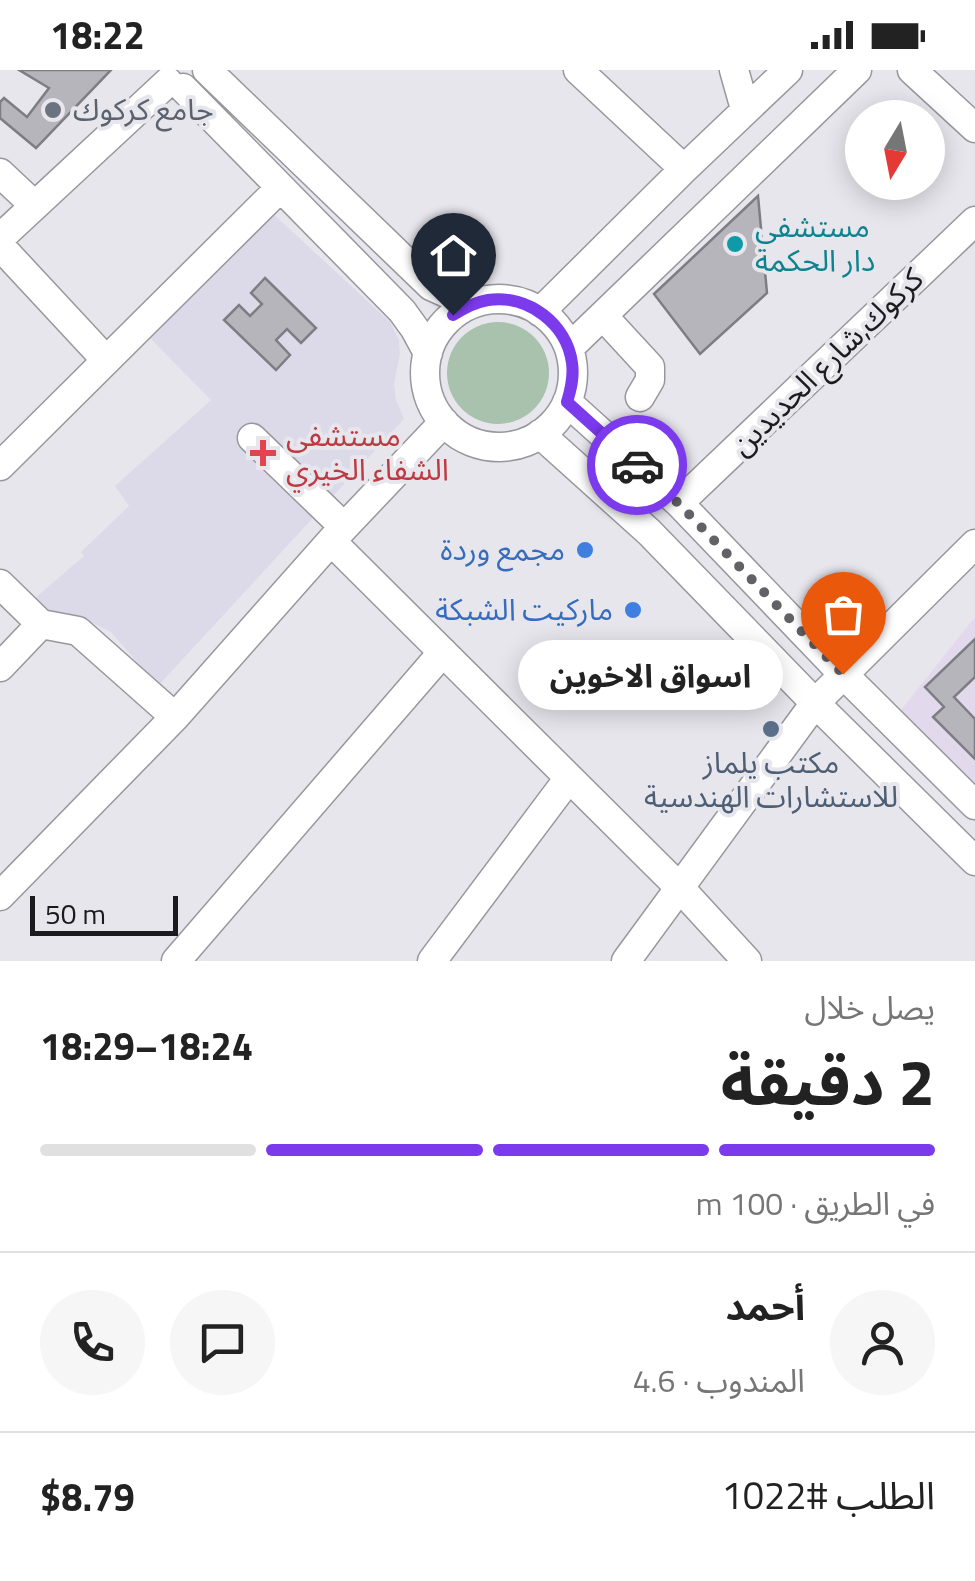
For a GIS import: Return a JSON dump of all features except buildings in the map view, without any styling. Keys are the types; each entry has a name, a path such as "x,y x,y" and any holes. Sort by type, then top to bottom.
{"street":[{"path":"578,70 684,169"},
{"path":"734,70 745,109"},
{"path":"540,312 788,70"},
{"path":"569,348 857,70"},
{"path":"912,70 975,128"},
{"path":"184,76 280,188 402,311 428,353"},
{"path":"0,238 184,76"},
{"path":"184,76 431,286 471,304"},
{"path":"0,174 34,205"},
{"path":"0,466 280,188"},
{"name":"كركوك,شارع الحديدين","path":"678,503 975,222"},
{"path":"0,246 106,360"},
{"path":"488,300 524,303 540,312 558,328 573,366 567,402 556,420 521,444 490,446 460,436 430,402 425,378 428,353 438,331 453,315 471,304 488,300"},
{"path":"602,316 650,367 650,380 640,396"},
{"path":"567,402 678,503 975,806"},
{"path":"0,896 176,717 338,534 444,422"},
{"path":"540,434 648,532 975,861"},
{"path":"252,438 443,652 680,888 747,961"},
{"path":"626,961 816,702 975,544"},
{"path":"0,584 41,624 78,631 176,717"},
{"path":"0,667 41,624"},
{"path":"176,961 443,652"},
{"path":"432,961 569,778"}],"shaded area":[{"name":"مستشفى الشفاء الخيري","path":"270,211 390,322 399,340 394,384 404,419 158,686 111,632 77,615 41,609 34,599 84,556 81,552 129,506 115,486 211,400 145,333"},
{"path":"975,617 975,785 901,710"}],"green space":[{"path":"498,322 517,326 534,337 545,354 549,373 545,392 534,409 517,420 498,424 479,420 462,409 451,392 447,373 451,354 462,337 479,326"}],"way so far":[{"path":"637,465 843,674"}],"place":[{"name":"جامع كركوك","path":"53,110"},
{"name":"مستشفى دار الحكمة","path":"735,244"},
{"name":"مستشفى الشفاء الخيري","path":"263,453"},
{"name":"مجمع وردة","path":"585,550"},
{"name":"ماركيت الشبكة","path":"633,610"},
{"name":"اسواق الاخوين","path":"843,674"},
{"name":"مكتب يلماز للاستشارات الهندسية","path":"771,729"}],"route":[{"path":"453,315 471,304 506,299 540,312 558,328 569,348 573,366 567,402 637,465"}]}
